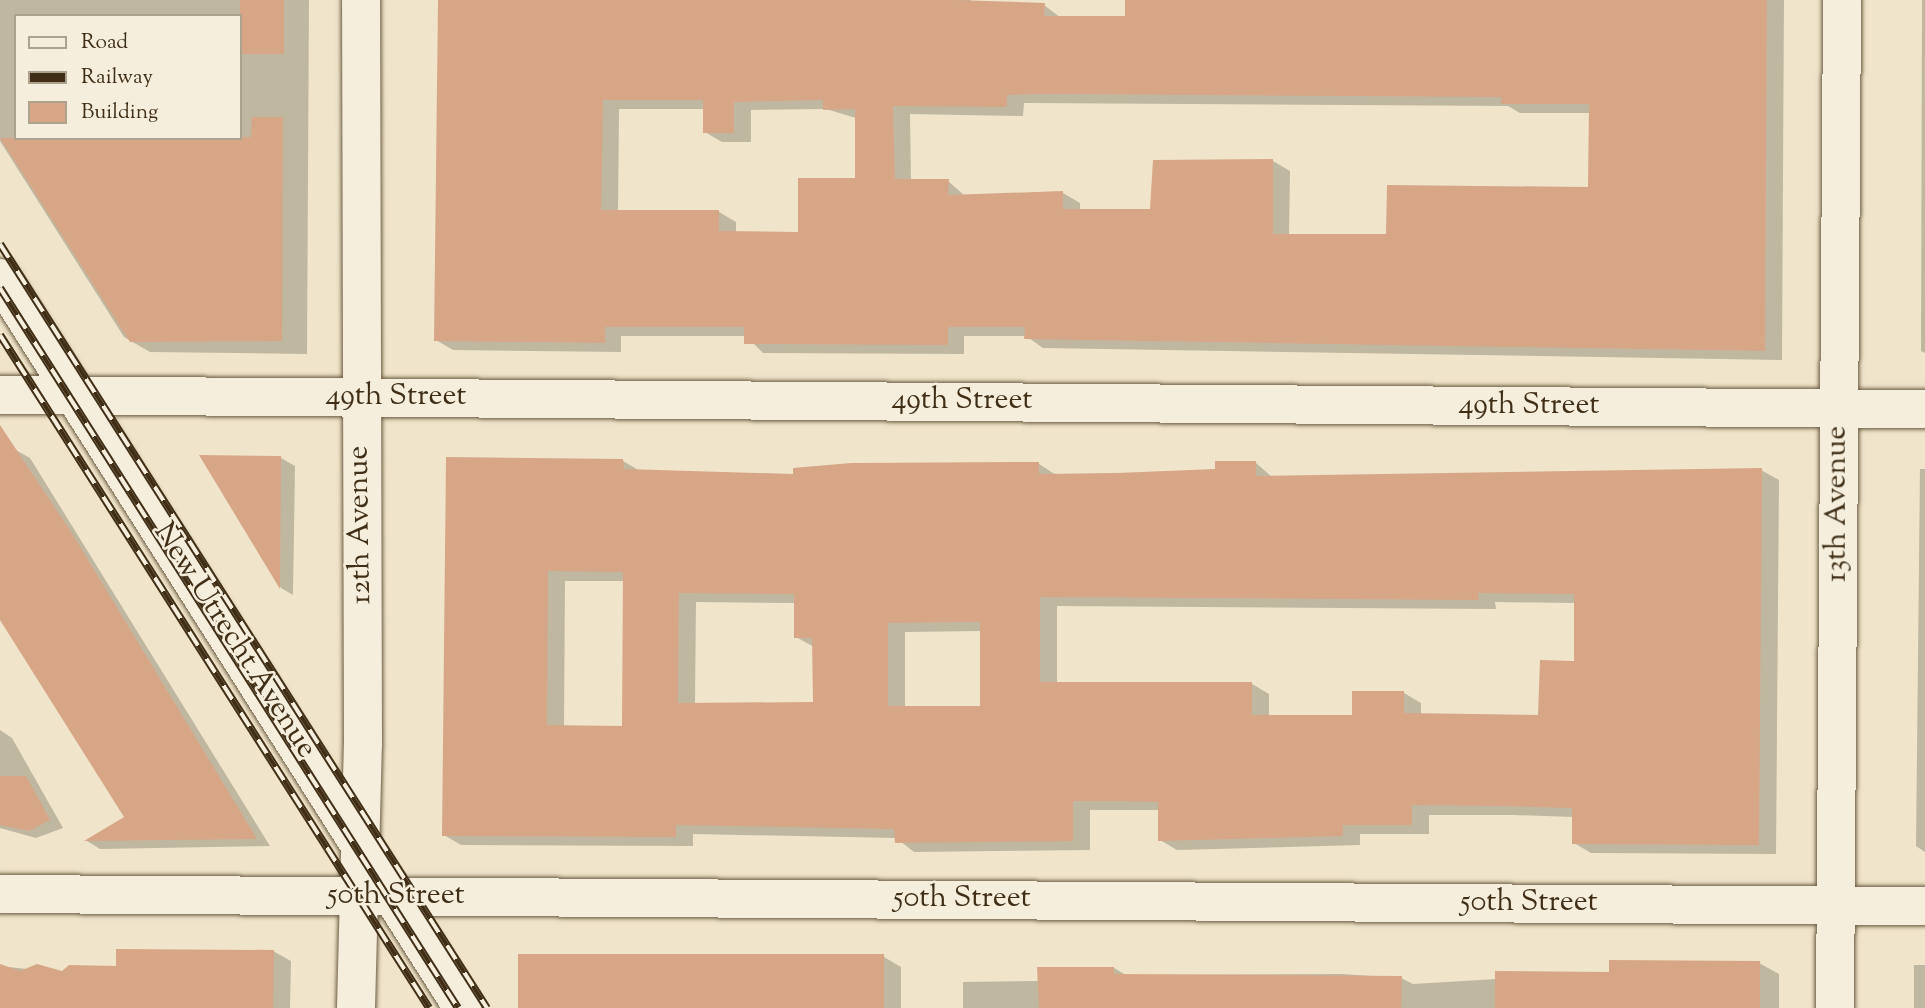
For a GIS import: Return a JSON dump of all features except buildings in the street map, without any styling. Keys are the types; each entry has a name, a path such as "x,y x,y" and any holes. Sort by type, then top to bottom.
{"street":[{"name":"12th Avenue","path":"360,840 361,0"},
{"name":"13th Avenue","path":"1835,1008 1842,0"},
{"name":"New Utrecht Avenue","path":"0,278 360,840 377,895 463,1008"},
{"name":"49th Street","path":"0,395 1925,409"},
{"name":"50th Street","path":"0,894 1925,906"},
{"path":"356,1008 377,895"}],"railway":[{"path":"0,244 487,1008"},
{"path":"0,288 458,1008"},
{"path":"0,335 429,1008"}]}
